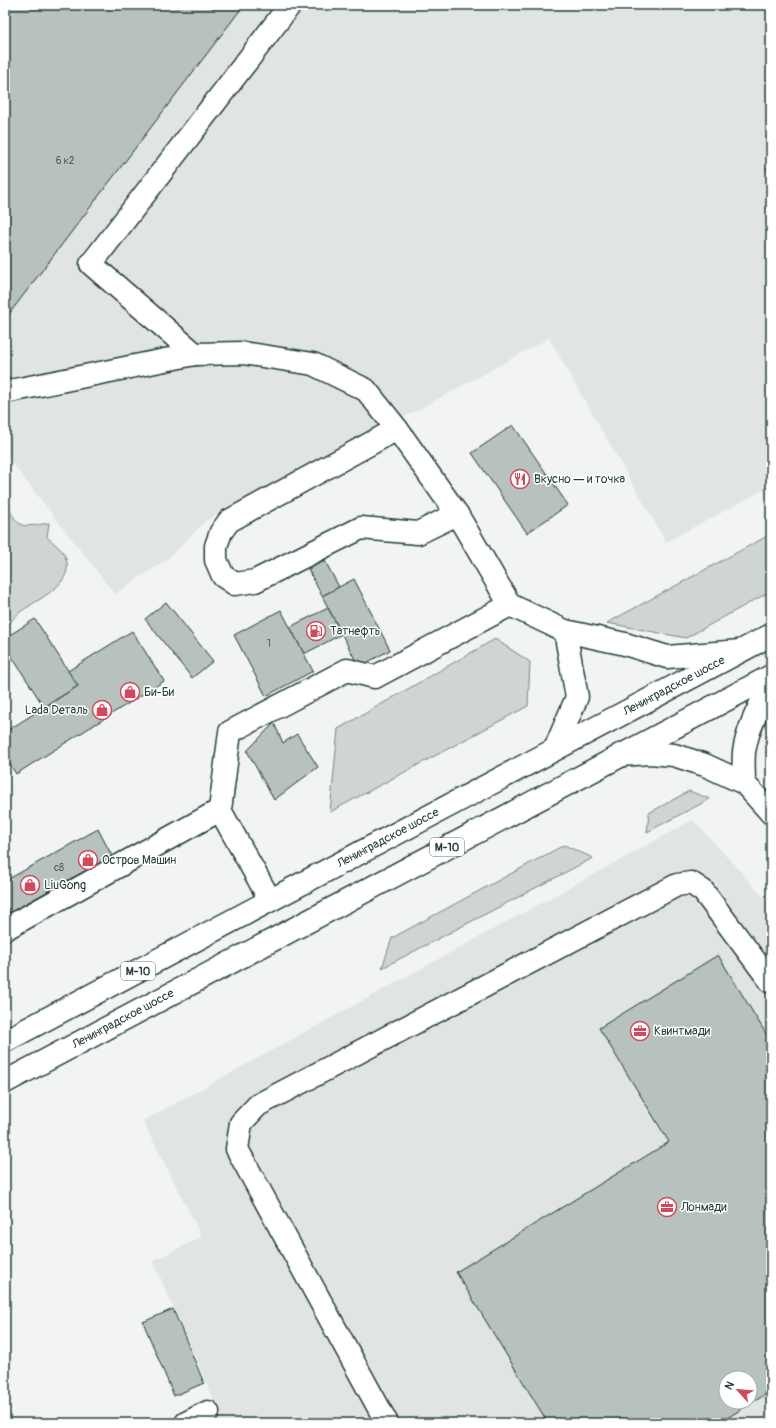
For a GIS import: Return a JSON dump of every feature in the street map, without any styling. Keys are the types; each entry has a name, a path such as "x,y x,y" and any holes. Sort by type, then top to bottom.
{"main road":[{"path":"195,354 91,264 290,5"},
{"path":"5,392 195,354 243,353 313,364 366,390 398,429 457,514 510,605 565,631 625,644 667,657 740,651"},
{"path":"398,429 229,521 221,532 216,546 216,560 223,576 235,584 255,581 361,528 418,533 457,514"},
{"path":"270,900 220,810 230,732 347,670 374,677 510,605"},
{"path":"556,749 577,697 565,631"},
{"name":"Ленинградское шоссе","path":"5,1041 771,635"},
{"name":"Ленинградское шоссе","path":"5,1082 771,676"},
{"path":"744,783 744,751 750,729 761,702 771,685"},
{"path":"620,755 650,753 674,755 704,765 744,783 771,813"},
{"path":"5,929 220,810"},
{"path":"387,1423 237,1149 241,1123 258,1105 677,885 691,883 703,890 771,982"},
{"path":"186,1423 208,1412"}],"shaded area":[{"path":"5,5 771,5 771,486 666,542 549,338 416,411 206,520 169,558 115,594 5,454"},
{"path":"5,502 17,522 25,526 49,523 47,537 63,552 67,565 66,574 61,583 44,597 17,615 5,629"},
{"path":"771,534 771,591 686,638 607,623"},
{"path":"495,639 530,662 528,706 330,812 338,729"},
{"path":"689,791 710,799 647,832 649,813"},
{"path":"693,820 771,905 771,1423 202,1423 219,1412 153,1261 202,1237 143,1121"},
{"path":"564,845 593,858 382,968 392,938"}],"building":[{"path":"5,5 244,5 6,318 5,317"},
{"path":"771,165 771,178 766,168"},
{"name":"Вкусно — и точка","path":"513,425 568,505 527,533 472,453"},
{"path":"325,561 339,587 322,596 308,569"},
{"path":"354,579 390,650 359,667 322,596"},
{"path":"166,602 213,661 192,678 145,619"},
{"name":"Татнефть","path":"328,608 342,634 304,654 290,627"},
{"path":"281,610 313,671 266,696 234,635"},
{"path":"35,619 78,686 44,707 5,646 5,638"},
{"path":"132,631 164,681 16,774 5,756 5,732 78,686 68,671"},
{"path":"274,723 283,743 297,734 318,767 274,800 247,751"},
{"path":"98,829 112,856 5,915 5,881"},
{"name":"Лонмади","path":"718,955 771,1042 771,1391 758,1399 758,1370 718,1370 718,1410 740,1410 719,1423 548,1423 456,1272 669,1142 599,1028"},
{"path":"173,1309 204,1383 174,1396 143,1322"}],"place":[{"name":"Вкусно — и точка","path":"520,479"},
{"name":"Татнефть","path":"316,631"},
{"name":"Би-Би","path":"130,692"},
{"name":"Lada Dеталь","path":"102,710"},
{"name":"Остров Машин","path":"88,860"},
{"name":"LiuGong","path":"30,885"},
{"name":"Квинтмади","path":"640,1031"},
{"name":"Лонмади","path":"667,1207"}]}
